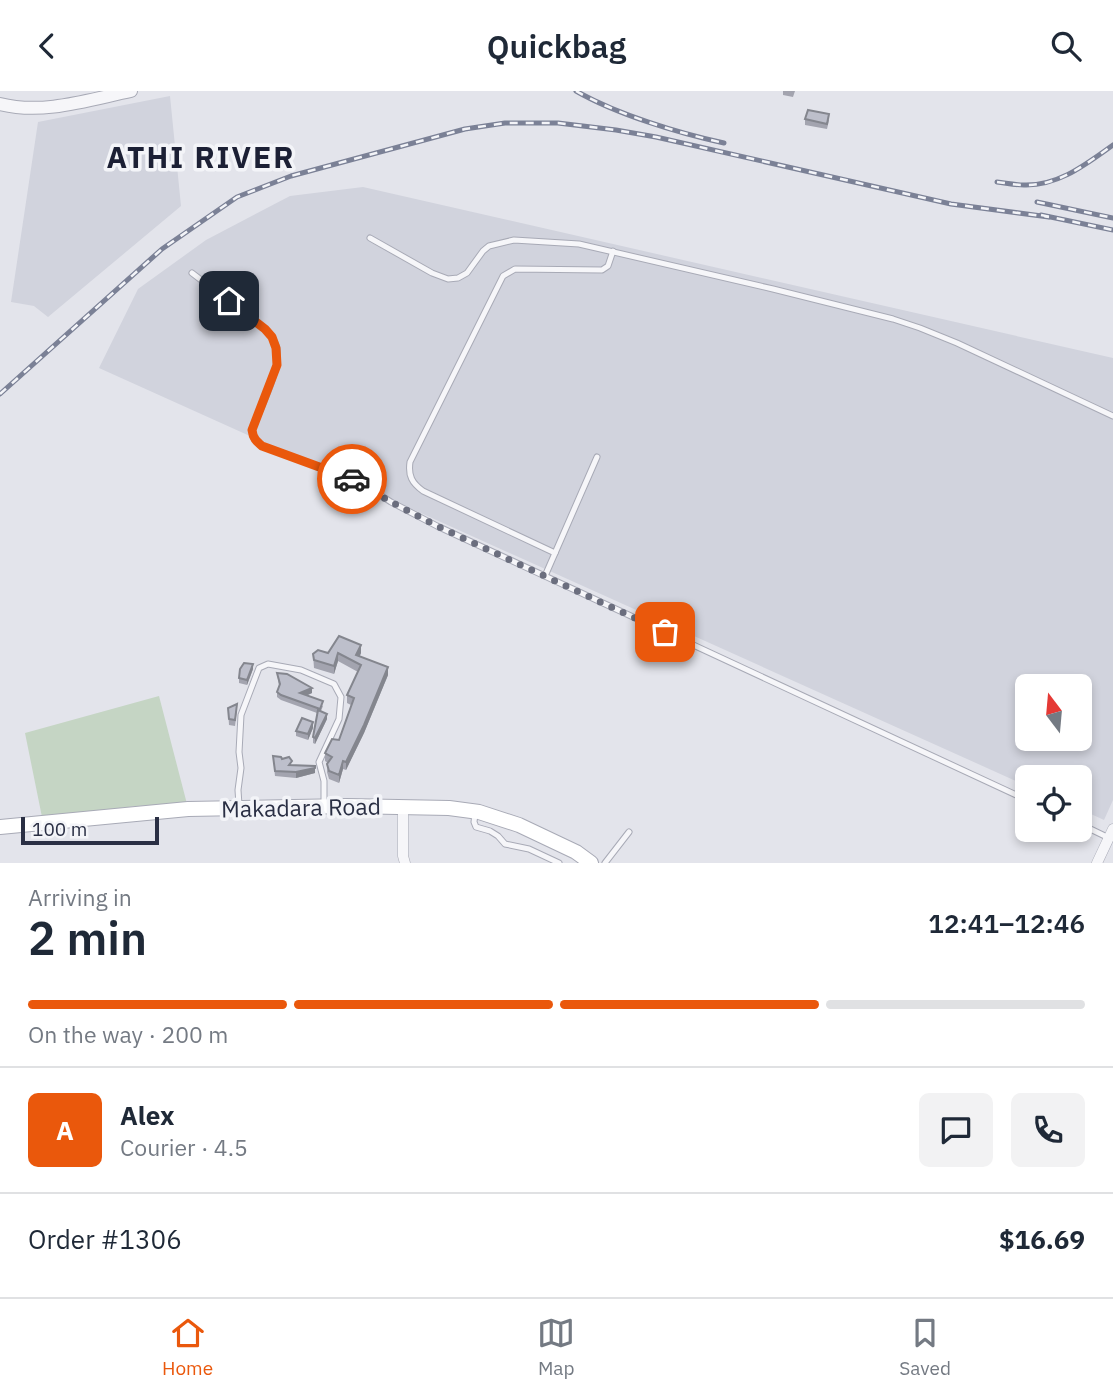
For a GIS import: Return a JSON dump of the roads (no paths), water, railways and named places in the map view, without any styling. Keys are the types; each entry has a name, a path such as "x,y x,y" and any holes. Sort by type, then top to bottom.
{"main road":[{"name":"Makadara Road","path":"0,827 188,809 324,806 449,808 475,811 528,829 591,863"}],"street":[{"path":"0,104 18,109 46,108 131,91"},
{"path":"403,806 405,863"},
{"path":"1097,863 1111,834"}],"lane":[{"path":"370,237 432,273 448,279 467,273 489,246 506,241 579,244 613,251 911,325 957,343 1113,416"},
{"path":"555,553 423,491 414,485 410,478 410,462 503,276 515,269 602,270 608,266 613,251"},
{"path":"192,273 272,337 277,365 252,430 253,437 262,446 358,481 406,510 1015,794"},
{"path":"545,576 597,457"},
{"path":"239,808 241,715 259,668 268,664 301,670 334,684 341,697 339,719 319,762 324,781 324,806"},
{"path":"475,811 476,827 490,831 505,844 529,849 559,863"},
{"path":"1092,828 1111,834"},
{"path":"605,863 629,832"}],"railway":[{"path":"576,91 648,122 724,143"},
{"path":"0,394 162,249 237,197 291,176 465,129 505,123 558,123 616,130 951,204 1049,217"},
{"path":"997,182 1024,185 1049,182 1072,173 1113,145"},
{"path":"1037,202 1113,218"},
{"path":"1041,215 1113,230"}],"district":[{"name":"ATHI RIVER","path":"201,156"}]}
